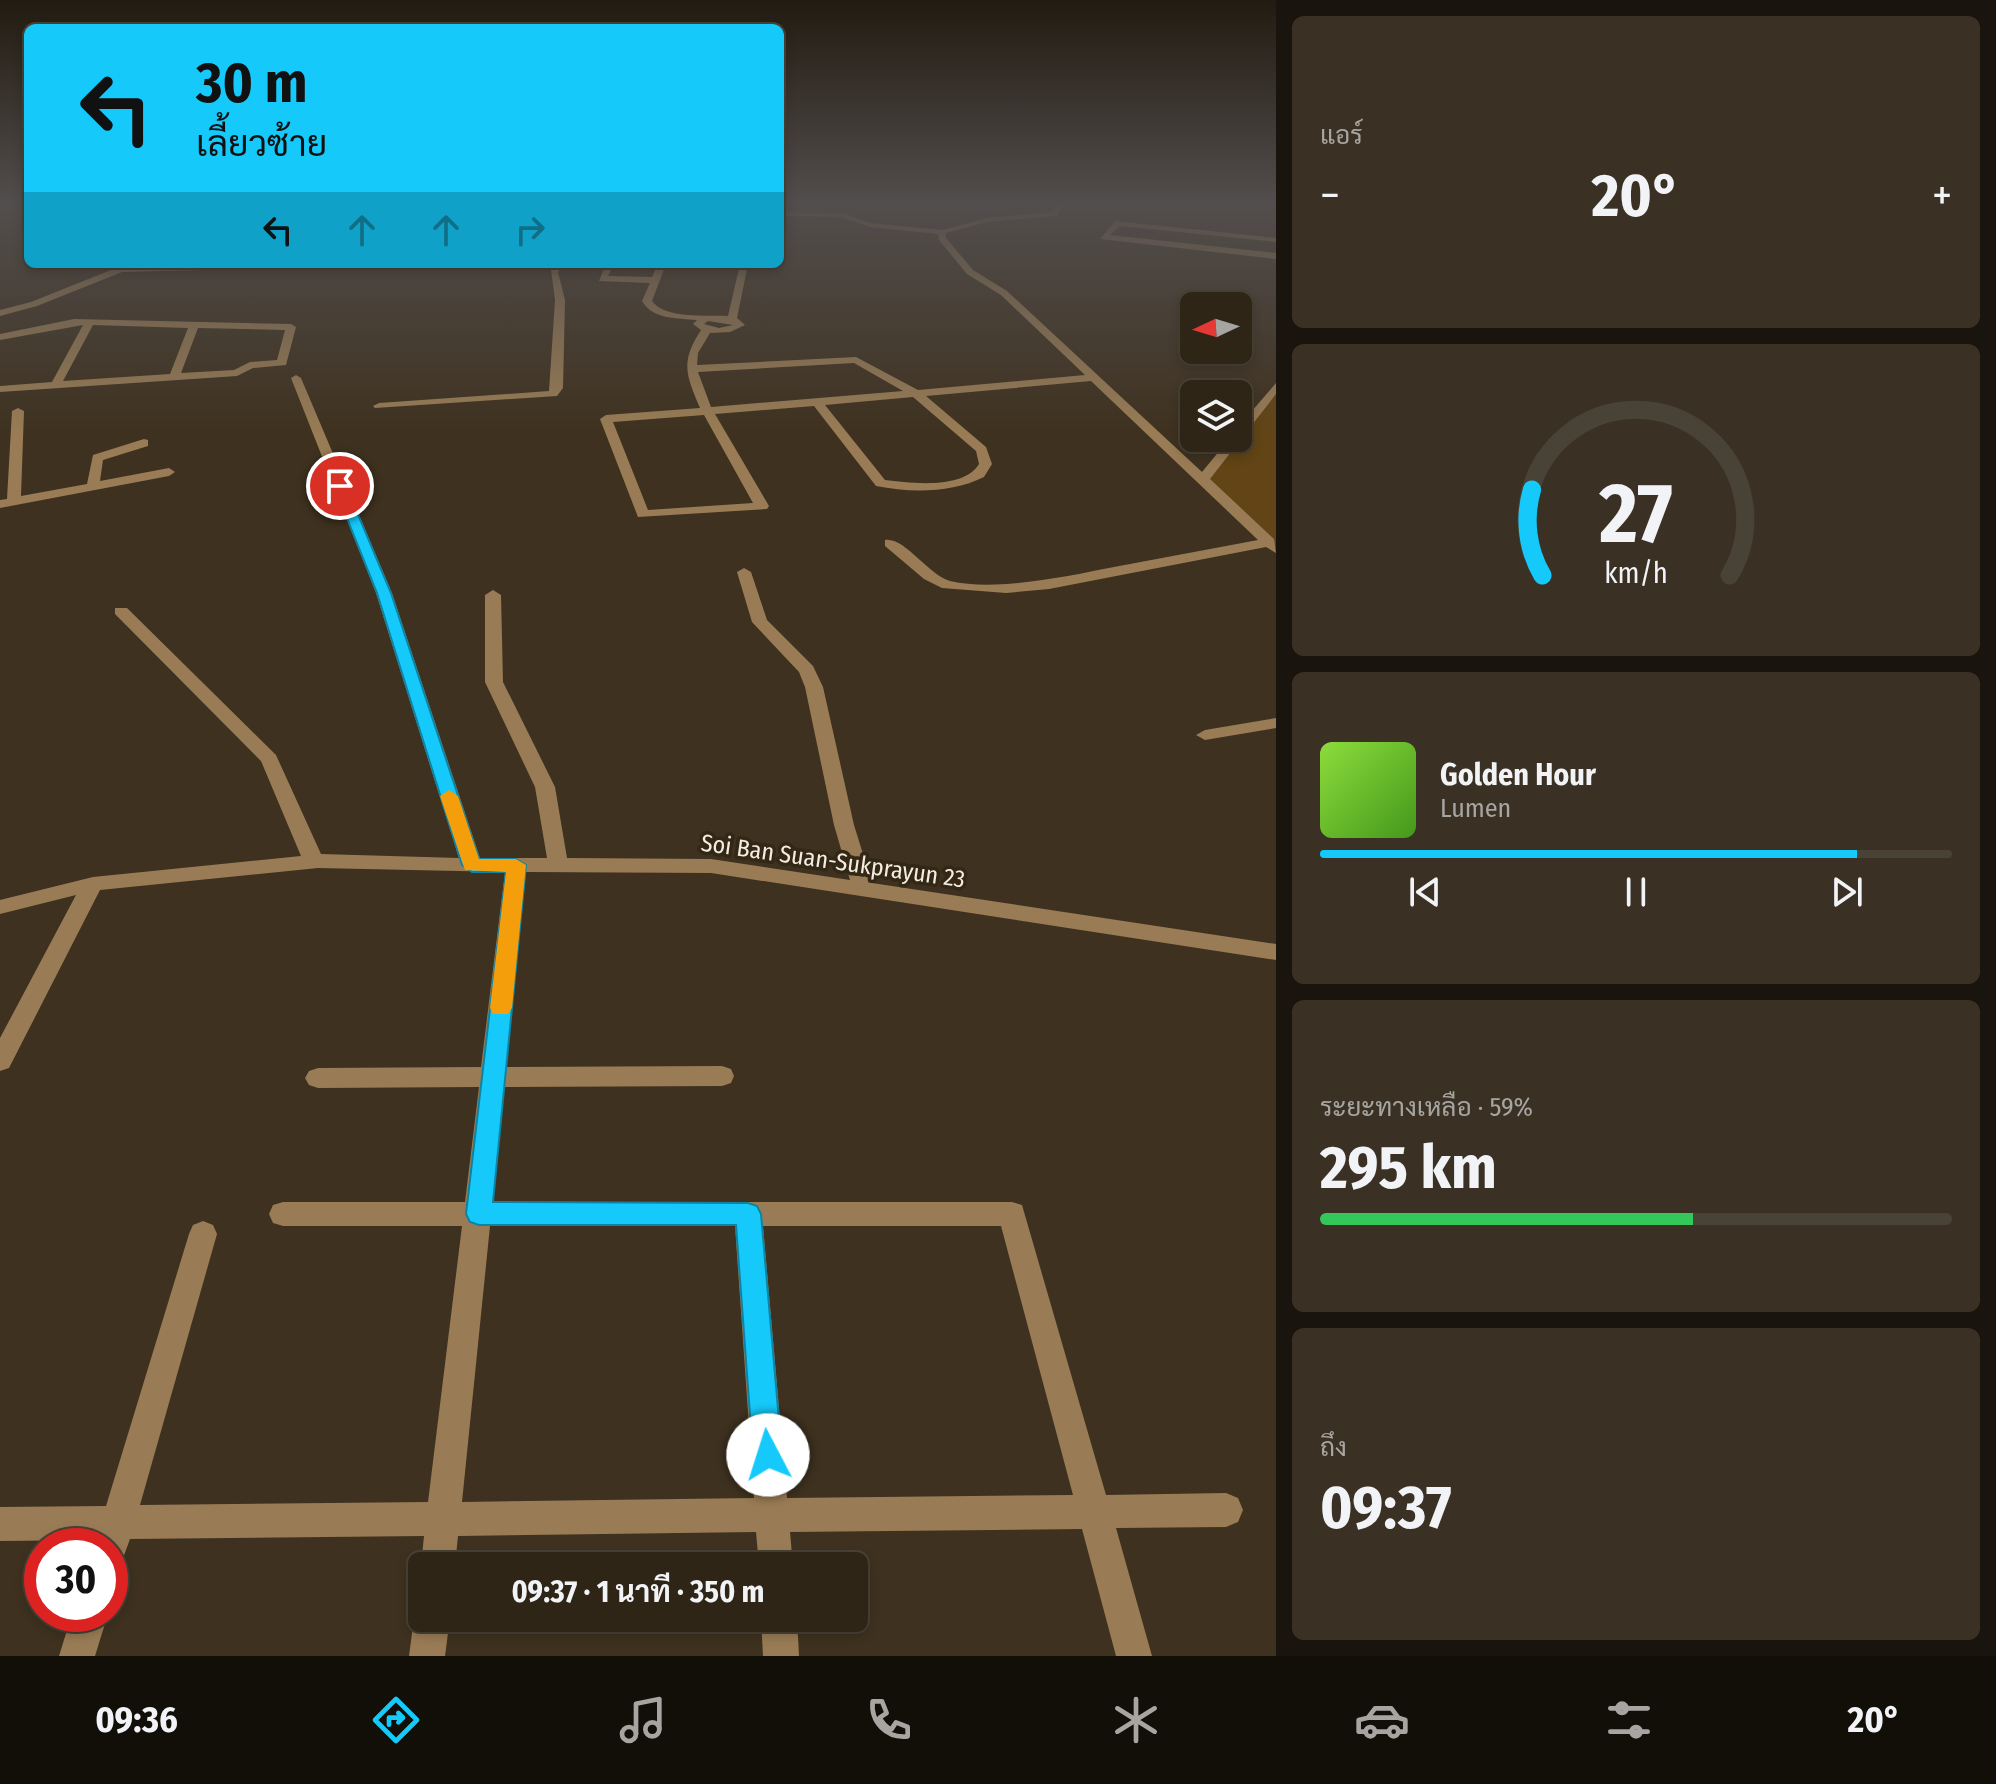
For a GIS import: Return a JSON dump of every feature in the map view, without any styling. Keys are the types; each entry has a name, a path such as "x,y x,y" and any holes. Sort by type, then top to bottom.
{"street":[{"path":"0,313 34,304 94,279"},
{"path":"379,406 553,394 557,388 560,322 559,291 555,279"},
{"path":"617,279 655,280 647,301 651,308 710,323 732,319 741,279"},
{"path":"982,279 1004,293 1204,478 1272,546"},
{"path":"55,386 90,322"},
{"path":"0,337 90,322 291,327 282,363 250,365 237,373 0,389"},
{"path":"710,323 692,356 691,369 707,412 762,506 643,514 606,419 707,412 818,404 1095,377"},
{"path":"174,378 194,324"},
{"path":"691,369 852,359 916,394 982,450 986,461 983,473 977,478 941,484 881,483 818,404"},
{"path":"296,378 384,593 472,865"},
{"path":"1252,417 1276,386"},
{"path":"18,411 7,503 169,472"},
{"path":"93,486 97,458 144,443"},
{"path":"1204,478 1224,452"},
{"path":"890,543 929,576 947,585 971,588 1049,584 1272,546"},
{"path":"744,572 760,622 807,670 814,687 844,825 864,890"},
{"path":"493,595 494,682 545,787 558,865"},
{"path":"121,611 269,759 314,862"},
{"path":"1205,735 1276,723"},
{"name":"Soi Ban Suan-Sukprayun 23","path":"0,907 93,884 314,862 711,866 1276,952"},
{"path":"439,1552 516,865"},
{"path":"0,1061 93,884"},
{"path":"318,1078 722,1076"},
{"path":"283,1214 1012,1214 1097,1512 1134,1656"},
{"path":"748,1214 775,1552"},
{"path":"116,1528 203,1234"},
{"path":"128,1535 443,1519 1226,1510"},
{"path":"0,1524 38,1528"},
{"path":"77,1656 84,1632"},
{"path":"427,1656 430,1632"},
{"path":"780,1632 781,1656"}],"shaded area":[{"path":"1276,386 1276,549 1204,478 1224,452 1252,452 1252,417"}],"slow traffic":[{"path":"449,796 472,865 516,865 501,1008"}],"route":[{"path":"340,486 384,593 472,865 516,865 479,1214 748,1214 768,1455"}]}
